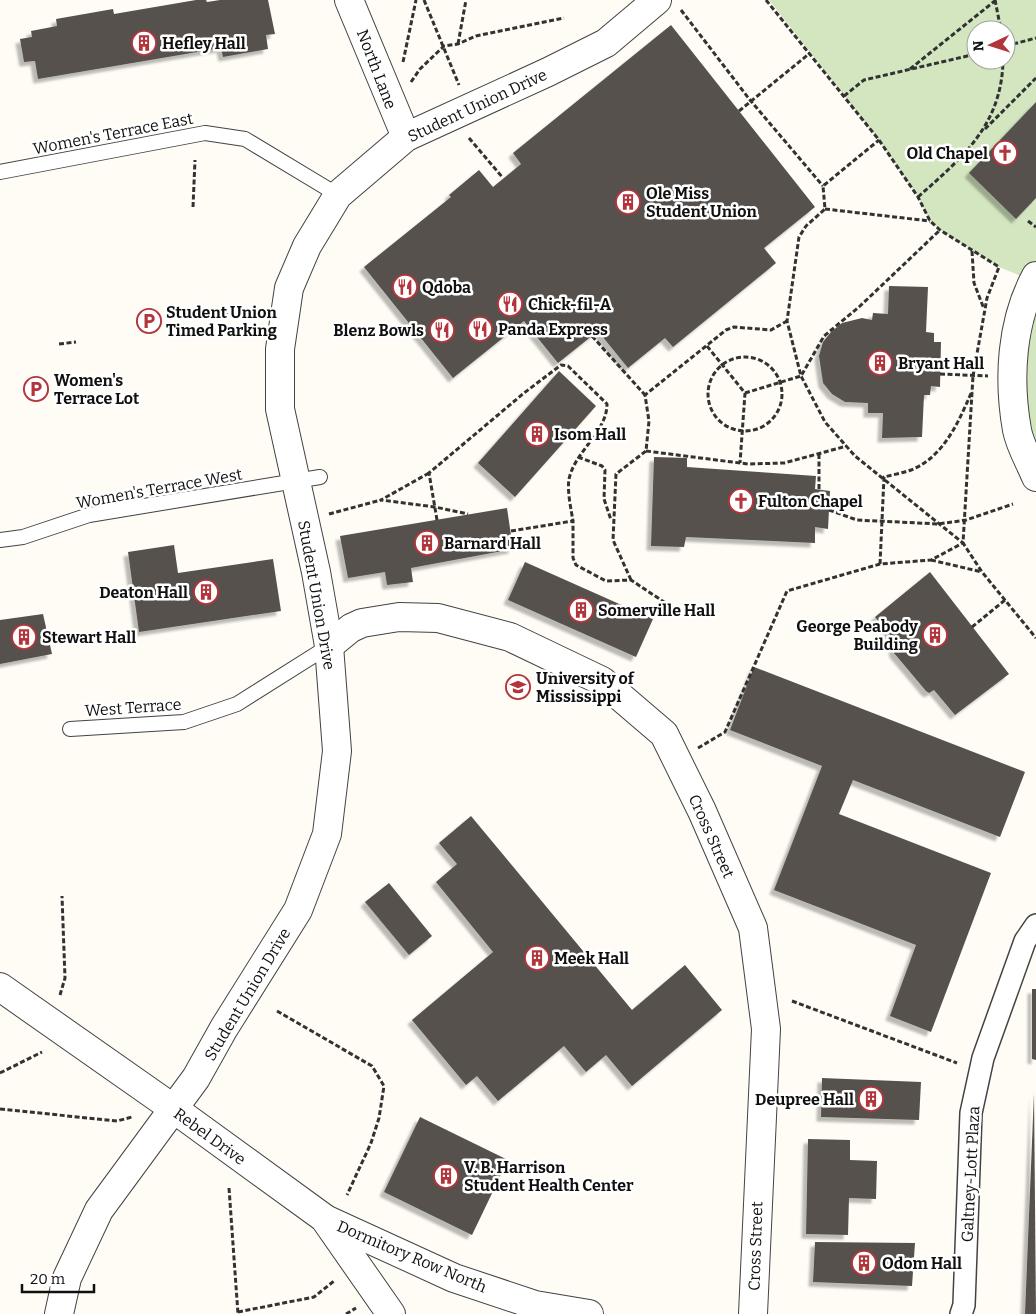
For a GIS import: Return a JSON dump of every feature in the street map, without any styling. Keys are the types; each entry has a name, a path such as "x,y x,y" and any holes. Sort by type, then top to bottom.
{"street":[{"name":"North Lane","path":"349,0 406,137"},
{"name":"Student Union Drive","path":"59,1314 67,1278 99,1210 196,1078 224,1028 298,910 327,834 337,751 329,646 308,479 280,409 280,349 289,288 307,246 338,195 406,137 606,43 669,5"},
{"path":"1036,276 1018,320 1012,378 1017,432 1036,477"},
{"name":"Cross Street","path":"329,646 351,628 362,623 399,617 438,618 510,637 602,681 664,734 702,811 753,928 766,1029 753,1314"},
{"name":"Galtney-Lott Plaza","path":"961,1314 964,1306 971,1113 983,1058 1025,941 1036,925"},
{"name":"Rebel Drive","path":"0,987 174,1109 324,1218 391,1314"},
{"name":"Dormitory Row North","path":"324,1218 454,1278 535,1305 589,1314"}],"lane":[{"name":"Women's Terrace East","path":"0,172 207,134 245,139 338,195"},
{"name":"Women's Terrace West","path":"0,540 23,537 89,515 308,479"},
{"name":"West Terrace","path":"70,729 184,722 237,704 329,646"}],"path":[{"path":"401,68 416,0"},
{"path":"424,0 461,90"},
{"path":"458,44 466,0"},
{"path":"766,0 879,140 918,198 930,221 940,230 999,267 984,310 973,376 966,520 963,543"},
{"path":"908,70 995,0 999,20"},
{"path":"669,5 823,186 825,209"},
{"path":"409,84 420,69 444,46 458,44 476,36 564,18"},
{"path":"1016,43 1036,38"},
{"path":"739,111 750,100 810,53"},
{"path":"844,96 864,80 966,56"},
{"path":"984,130 998,93 1003,70"},
{"path":"918,198 956,163 984,130 1036,78"},
{"path":"470,138 503,178"},
{"path":"823,186 879,140"},
{"path":"193,207 195,160"},
{"path":"930,221 825,209 806,226 799,237 787,321 801,376 825,422 855,456 884,477 963,543 982,572 1036,638"},
{"path":"1028,221 1036,227"},
{"path":"745,394 780,381 801,376 824,336 859,307 940,230"},
{"path":"972,251 974,283 984,310"},
{"path":"208,317 265,309"},
{"path":"645,395 734,327 771,330 787,321"},
{"path":"592,336 645,395 649,420 646,451"},
{"path":"59,344 76,342"},
{"path":"707,346 745,394 740,463"},
{"path":"743,356 755,358 775,371 780,381 782,402 771,421 763,427 742,432 726,426 718,421 709,405 707,397 710,379 721,365 731,359 743,356"},
{"path":"329,514 381,500 429,473 560,365 568,366 607,404 607,415 578,458 569,479 573,521 573,558 576,565 606,581 631,580"},
{"path":"940,374 991,377"},
{"path":"884,477 912,470 938,452 958,423 973,388"},
{"path":"664,602 631,580 613,540 612,523 616,474 646,451 740,463 784,463 847,446"},
{"path":"819,454 819,490"},
{"path":"578,458 602,466 605,470 604,499 612,523"},
{"path":"429,473 438,520"},
{"path":"880,564 884,477"},
{"path":"381,500 435,507 468,514"},
{"path":"829,510 858,520 938,524 966,520 1013,504"},
{"path":"511,532 573,521"},
{"path":"930,560 963,543"},
{"path":"691,752 725,732 787,591 880,564 930,560 982,572"},
{"path":"972,626 1005,600"},
{"path":"60,995 65,978 62,896"},
{"path":"792,1001 957,1063"},
{"path":"277,1011 372,1066 384,1086 379,1118 371,1143 347,1195"},
{"path":"0,1073 42,1052"},
{"path":"0,1109 117,1121 132,1117"},
{"path":"229,1188 238,1313 314,1297 334,1281"},
{"path":"346,1314 358,1306"}],"green space":[{"path":"769,0 1036,0 1036,477 1017,432 1033,281 999,267 940,230 930,221 918,197 879,140"}],"building":[{"name":"Hefley Hall","path":"196,0 206,0 207,2 220,0 268,0 275,34 266,35 268,49 223,57 221,48 38,79 35,61 24,62 20,39 32,37 31,31 57,26 56,19 113,9 114,14"},
{"name":"Ole Miss Student Union","path":"671,25 815,207 764,248 776,263 673,347 665,338 628,368 598,331 558,363 524,321 453,378 364,267 451,197 449,195 479,170 493,187 521,164 513,153"},
{"path":"1036,102 1036,198 1016,219 969,173"},
{"name":"Bryant Hall","path":"889,286 928,287 926,332 934,333 934,342 941,342 940,387 931,386 930,395 924,395 922,437 882,438 883,413 868,413 868,403 845,402 832,394 823,383 819,356 823,342 842,323 862,318 872,320 873,313 888,314"},
{"name":"Isom Hall","path":"559,371 596,406 515,497 478,463"},
{"name":"Fulton Chapel","path":"654,457 687,458 687,467 816,476 815,489 830,491 828,529 815,527 815,543 686,537 684,547 651,546"},
{"name":"Barnard Hall","path":"507,508 513,549 411,568 413,582 387,585 385,572 348,578 340,536"},
{"name":"Deaton Hall","path":"174,545 178,573 273,559 281,611 139,632 128,552"},
{"name":"Somerville Hall","path":"525,562 653,619 636,657 508,600"},
{"name":"George Peabody Building","path":"930,572 1009,674 955,715 934,690 929,693 926,691 894,653 893,648 898,644 875,617"},
{"name":"Stewart Hall","path":"43,614 52,654 0,664 0,620"},
{"path":"754,667 1025,772 1000,837 853,780 839,814 991,873 931,1032 890,1016 916,945 774,890 822,766 730,730"},
{"name":"Meek Hall","path":"471,816 632,1010 685,965 722,1010 632,1086 606,1055 586,1072 564,1046 498,1101 477,1076 466,1085 412,1020 493,952 436,882 457,864 439,843"},
{"path":"389,883 432,936 409,955 365,902"},
{"path":"1032,989 1036,989 1036,1060 1032,1059"},
{"name":"Deupree Hall","path":"822,1078 921,1082 919,1120 821,1117"},
{"path":"1034,1093 1036,1314 1025,1314"},
{"name":"V. B. Harrison Student Health Center","path":"420,1117 508,1160 472,1235 384,1192"},
{"path":"808,1139 850,1140 850,1160 877,1161 876,1199 849,1198 848,1235 806,1234"},
{"name":"Odom Hall","path":"815,1242 915,1243 912,1286 813,1282"}],"place":[{"name":"Hefley Hall","path":"144,43"},
{"name":"Old Chapel","path":"1005,153"},
{"name":"Ole Miss Student Union","path":"628,202"},
{"name":"Qdoba","path":"405,287"},
{"name":"Chick-fil-A","path":"510,304"},
{"name":"Student Union Timed Parking","path":"149,321"},
{"name":"Panda Express","path":"480,329"},
{"name":"Blenz Bowls","path":"442,330"},
{"name":"Bryant Hall","path":"880,363"},
{"name":"Women's Terrace Lot","path":"36,389"},
{"name":"Isom Hall","path":"537,434"},
{"name":"Fulton Chapel","path":"741,501"},
{"name":"Barnard Hall","path":"427,543"},
{"name":"Deaton Hall","path":"206,592"},
{"name":"Somerville Hall","path":"581,610"},
{"name":"George Peabody Building","path":"935,635"},
{"name":"Stewart Hall","path":"24,637"},
{"name":"University of Mississippi","path":"518,687"},
{"name":"Meek Hall","path":"537,958"},
{"name":"Deupree Hall","path":"871,1099"},
{"name":"V. B. Harrison Student Health Center","path":"446,1176"},
{"name":"Odom Hall","path":"864,1263"}]}
